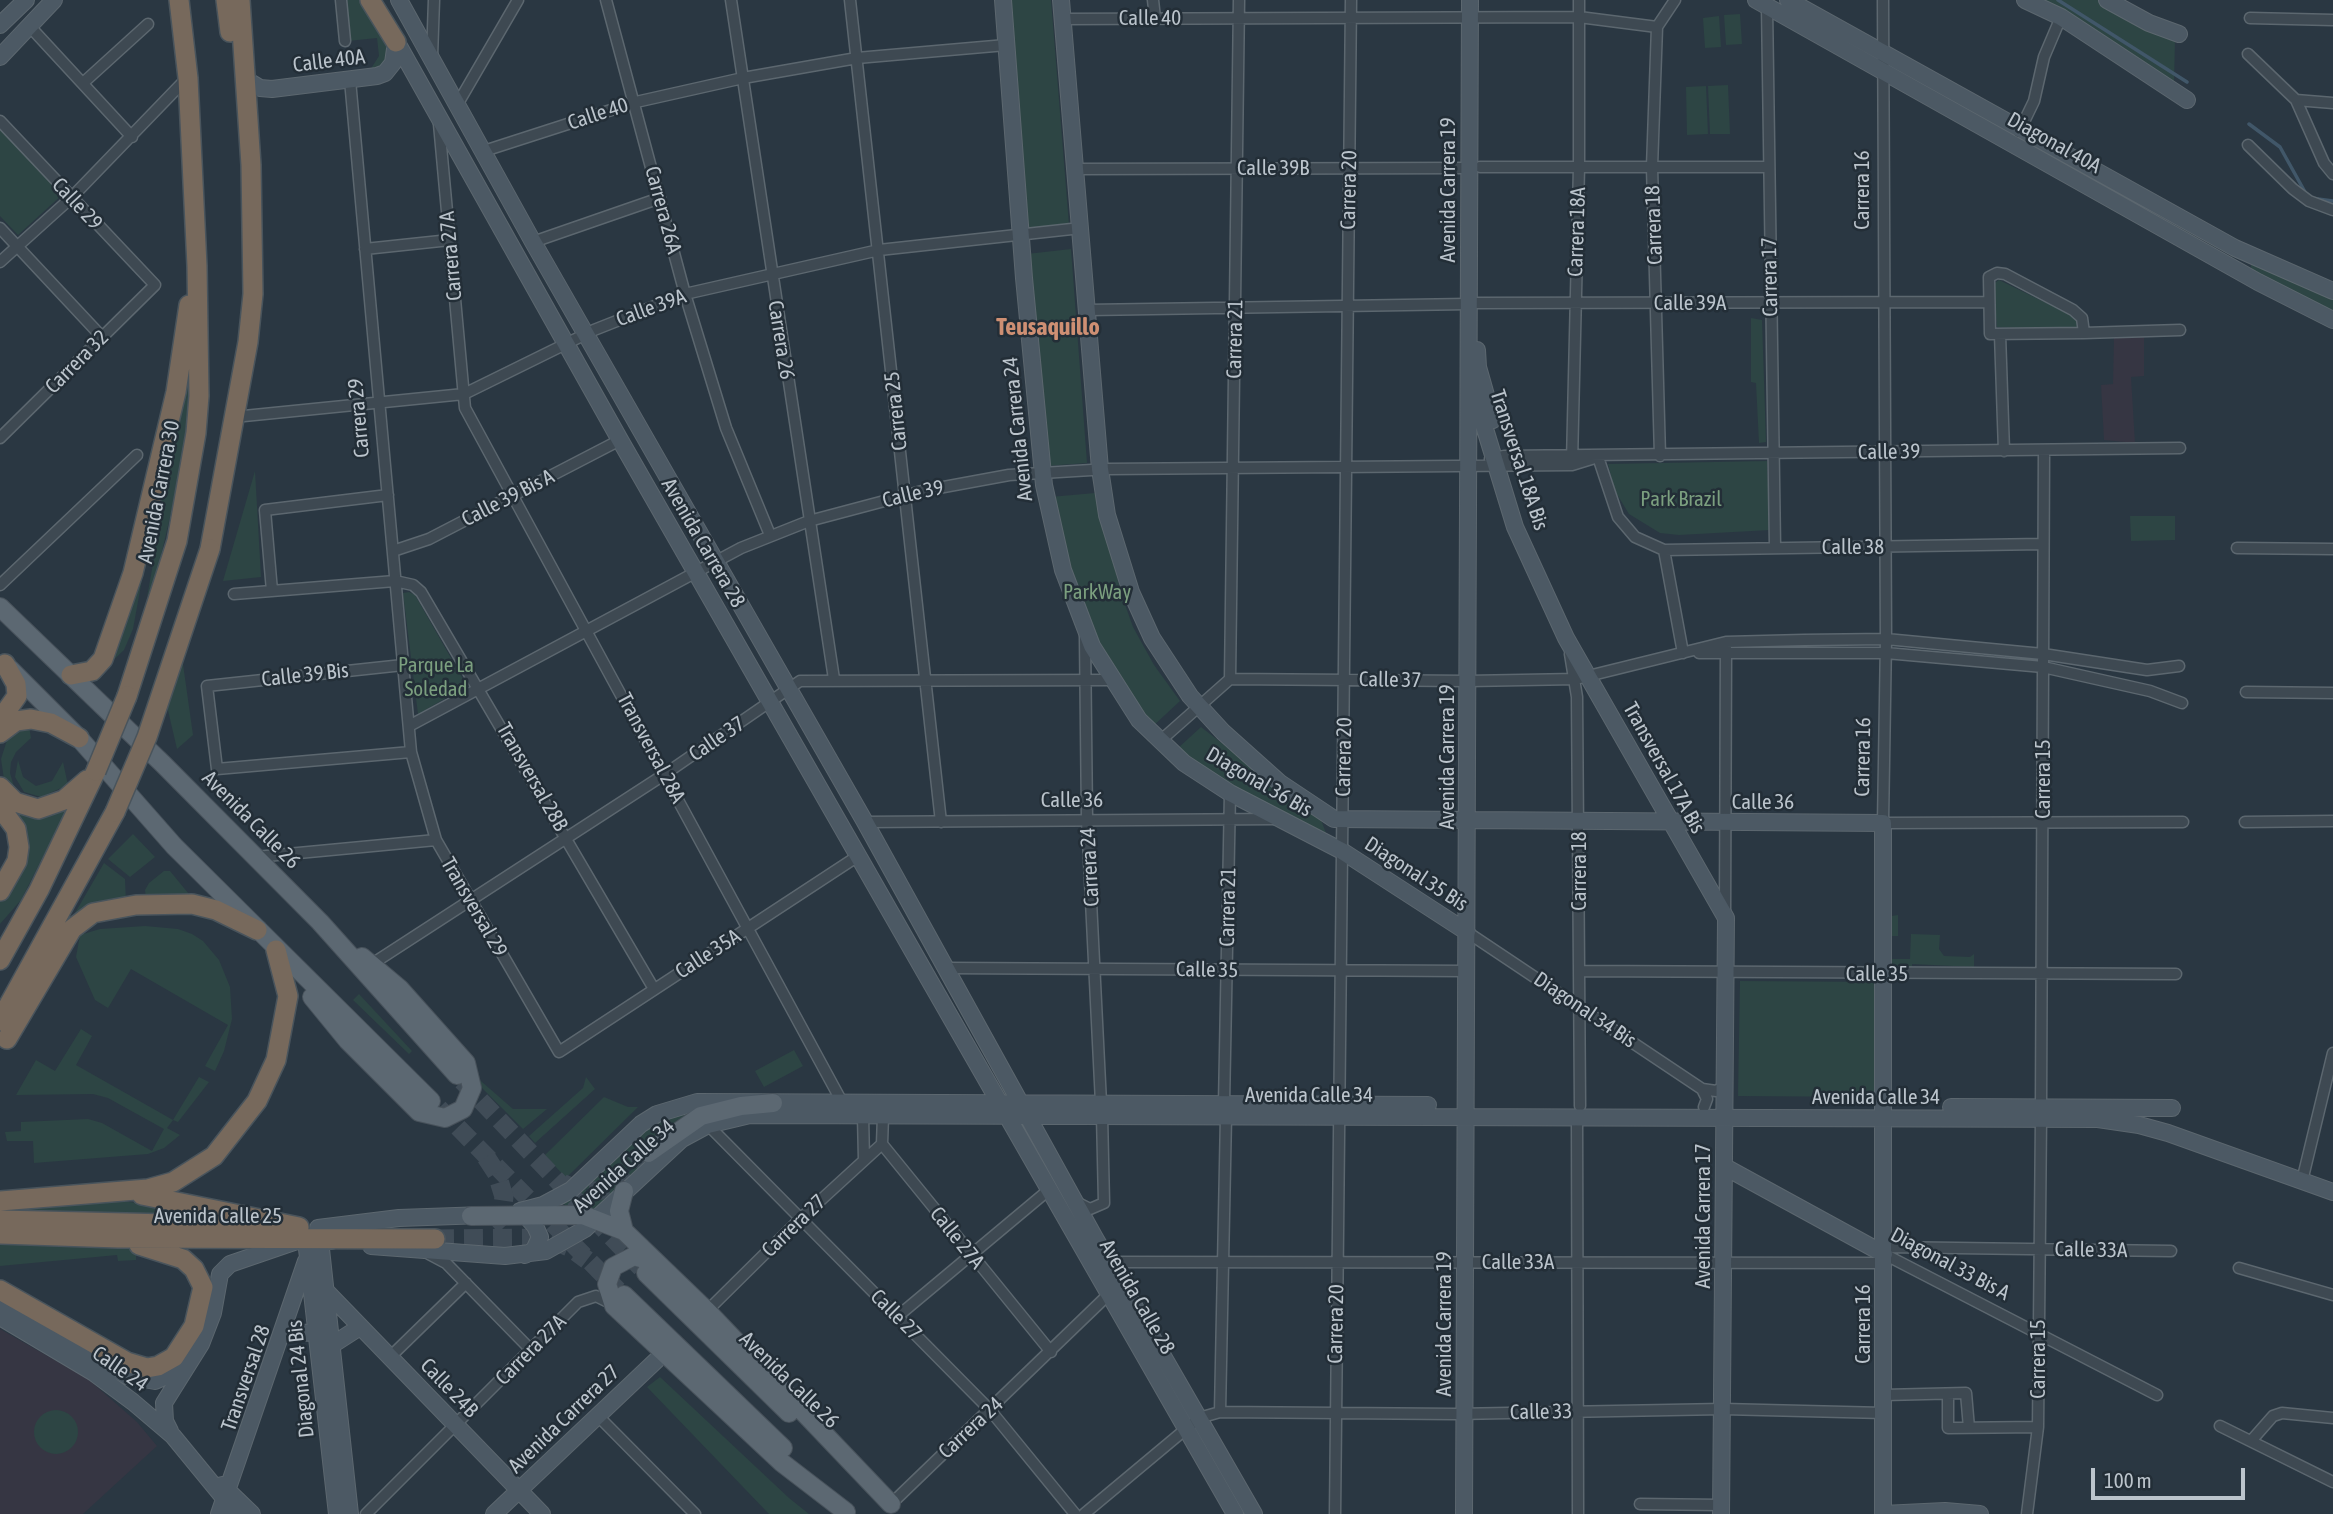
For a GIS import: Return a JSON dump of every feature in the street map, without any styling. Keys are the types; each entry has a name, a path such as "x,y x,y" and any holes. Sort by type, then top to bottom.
{"highway":[{"name":"Avenida Carrera 30","path":"0,960 39,890 96,771 127,696 177,541 198,408 197,266 187,78 179,0"},
{"name":"Avenida Carrera 30","path":"187,78 192,30 190,0"},
{"path":"226,0 232,45"},
{"path":"234,0 232,45 240,281 234,417"},
{"path":"2,1037 32,967 87,867 136,765 210,549 248,342 253,294 251,165 240,0"},
{"path":"370,0 396,42"},
{"path":"71,675 93,671 103,659 133,573 176,392 197,266"},
{"path":"0,720 14,704 18,694 16,684 3,661"},
{"path":"0,733 16,720 31,719 51,723 79,738"},
{"path":"0,787 15,802 38,808 55,805 81,787 96,771"},
{"path":"0,807 16,829 19,847 17,861 0,891"},
{"name":"Avenida Carrera 30","path":"0,932 39,890"},
{"path":"2,1037 72,929 93,913 136,905 192,904 216,909 257,930"},
{"path":"0,1201 114,1194 158,1187 200,1167 227,1143 257,1101 276,1059 287,1015 287,983 276,950"},
{"path":"114,1194 167,1198 308,1238"},
{"name":"Avenida Calle 25","path":"0,1220 37,1228 118,1238 308,1238 435,1234"},
{"name":"Avenida Calle 25","path":"0,1234 37,1228 308,1238"},
{"path":"0,1290 135,1366 147,1368 169,1362 194,1326 203,1294 201,1279 183,1259 118,1238"}],"main road":[{"path":"0,25 26,0"},
{"path":"0,57 54,0"},
{"name":"Avenida Carrera 28","path":"376,0 396,42 620,440 1004,1109"},
{"name":"Avenida Carrera 28","path":"399,0 533,242 866,822 1022,1109"},
{"name":"Avenida Carrera 24","path":"1003,0 1020,234 1047,506 1063,570 1085,631 1111,680 1139,720 1160,741"},
{"path":"1061,0 1100,469 1107,515 1131,592 1152,638 1198,707"},
{"name":"Avenida Carrera 19","path":"1464,1514 1469,464 1474,374 1472,304 1475,167 1475,18 1470,0"},
{"name":"Avenida Carrera 19","path":"1475,18 1480,0"},
{"name":"Diagonal 40A","path":"1788,0 2235,248 2333,292"},
{"path":"2025,0 2061,18 2187,100"},
{"path":"2107,0 2127,5 2179,34"},
{"name":"Diagonal 40A","path":"1761,3 2012,145 2333,320"},
{"name":"Calle 40A","path":"245,79 265,89 350,80 385,73 396,56 396,42"},
{"name":"Transversal 18A Bis","path":"1474,374 1499,461 1533,560 1566,638"},
{"name":"Avenida Calle 26","path":"0,607 320,922 457,1075"},
{"name":"Transversal 17A Bis","path":"1566,638 1582,678 1726,918"},
{"path":"3,661 79,738 174,846 431,1101"},
{"name":"Diagonal 36 Bis","path":"1198,707 1280,783 1326,816 1343,819"},
{"name":"Diagonal 36 Bis","path":"1160,741 1184,763 1230,793 1342,852"},
{"name":"Calle 36","path":"1343,819 1883,823"},
{"name":"Carrera 16","path":"1883,823 1883,1514"},
{"name":"Diagonal 35 Bis","path":"1342,852 1467,932"},
{"name":"Avenida Carrera 17","path":"1721,1509 1726,918"},
{"path":"276,950 331,1023 419,1112 437,1118 454,1116 470,1096 473,1080 470,1071 400,989 320,922"},
{"name":"Avenida Calle 34","path":"308,1238 399,1218 471,1216 520,1211 554,1200 571,1190 641,1124 675,1107 718,1101 842,1102 1004,1109 2041,1113 2172,1108"},
{"path":"648,1153 701,1116 741,1105 773,1103"},
{"name":"Avenida Calle 34","path":"1579,1111 1704,1107 1725,1112"},
{"name":"Avenida Calle 34","path":"308,1238 420,1251 523,1255 546,1251 565,1242 597,1218 668,1149 708,1125 750,1115 883,1116 1004,1109"},
{"name":"Avenida Calle 28","path":"1004,1109 1110,1293 1254,1514"},
{"name":"Avenida Calle 28","path":"1022,1109 1109,1262 1194,1422 1235,1514"},
{"name":"Avenida Calle 34","path":"2041,1113 2139,1125 2333,1192"},
{"name":"Diagonal 33 Bis A","path":"1725,1167 1885,1255"},
{"path":"624,1191 619,1211 624,1231 651,1267"},
{"path":"523,1255 534,1250 540,1237 536,1226 525,1215"},
{"path":"471,1216 597,1218 624,1231"},
{"path":"173,1436 163,1408 174,1384 193,1357 210,1321 217,1279 224,1269 308,1238"},
{"name":"Diagonal 24 Bis","path":"308,1238 326,1291 350,1514"},
{"name":"Diagonal 24 Bis","path":"308,1238 337,1514"},
{"name":"Transversal 28","path":"224,1501 283,1335 308,1238"},
{"path":"848,1513 781,1462 663,1354 607,1284 613,1267 634,1256 707,1311 898,1509"},
{"name":"Avenida Calle 26","path":"651,1267 839,1461 898,1509"},
{"name":"Calle 24B","path":"326,1291 542,1514"},
{"path":"619,1301 848,1513"},
{"path":"0,1304 140,1380 155,1381 175,1375 193,1357"},
{"name":"Calle 24","path":"0,1317 101,1378 173,1436 204,1470 224,1501 237,1514"},
{"path":"332,1345 360,1327"},
{"path":"283,1335 317,1332"},
{"name":"Avenida Carrera 27","path":"494,1514 663,1354"},
{"name":"Calle 24","path":"224,1501 252,1514"},
{"path":"1883,1514 1945,1511 1980,1514"}],"street":[{"path":"341,0 345,41"},
{"path":"432,60 435,0"},
{"path":"457,105 518,0"},
{"name":"Carrera 26A","path":"606,0 636,102 685,294 726,428 770,535"},
{"name":"Carrera 26","path":"731,0 770,272 834,679"},
{"name":"Carrera 25","path":"849,0 941,822"},
{"path":"1153,0 1155,18"},
{"name":"Carrera 21","path":"1230,679 1239,0"},
{"name":"Carrera 20","path":"1335,1514 1351,0"},
{"name":"Carrera 18A","path":"1572,461 1579,167 1579,0"},
{"path":"1657,27 1675,0"},
{"name":"Carrera 16","path":"1883,0 1886,639 1883,823"},
{"name":"Carrera 17","path":"1761,3 1768,167 1775,547"},
{"name":"Calle 40","path":"1063,19 1579,17 1657,27"},
{"path":"2012,145 2034,101 2044,57 2061,18"},
{"path":"2250,18 2333,20"},
{"path":"83,83 148,24"},
{"name":"Carrera 18","path":"1657,27 1652,167 1660,456"},
{"path":"34,31 132,137"},
{"name":"Calle 40","path":"484,151 636,102 743,78 857,58 1006,45"},
{"path":"2248,54 2297,100 2324,163 2333,174"},
{"path":"0,262 71,198 157,113 187,78"},
{"name":"Carrera 29","path":"350,80 411,752"},
{"path":"2297,100 2333,103"},
{"path":"157,113 176,108 186,117 190,130"},
{"name":"Carrera 27A","path":"439,117 464,394"},
{"name":"Calle 29","path":"0,121 155,285"},
{"path":"2248,145 2293,190 2309,201 2333,210"},
{"name":"Calle 39B","path":"1075,169 1768,167"},
{"path":"533,242 660,198"},
{"path":"0,228 102,337"},
{"name":"Calle 39A","path":"234,417 464,394 586,333 685,294 770,272 879,250 1081,228"},
{"path":"365,249 450,240"},
{"path":"2084,333 2082,318 2073,310 2009,275 1992,274 1987,283 1990,334 2084,333 2180,330"},
{"name":"Carrera 32","path":"0,438 155,285"},
{"name":"Calle 39A","path":"1087,310 1472,304 1987,302"},
{"path":"2000,334 2004,451"},
{"name":"Transversal 28A","path":"464,394 466,408 842,1102"},
{"name":"Calle 39 Bis A","path":"393,551 429,539 620,440"},
{"name":"Calle 39","path":"409,726 716,560 770,535 809,521 905,495 996,477 1100,469 1469,464 1499,461 1572,461 1598,457 2180,448"},
{"name":"Carrera 15","path":"2028,1514 2038,1427 2044,450"},
{"path":"0,585 137,455"},
{"path":"1598,457 1618,517 1635,537 1664,550 1683,653"},
{"path":"272,591 265,510 388,495"},
{"name":"Calle 38","path":"1664,550 2042,544"},
{"path":"2237,548 2333,549"},
{"path":"234,594 396,581"},
{"name":"Transversal 28B","path":"396,581 413,585 421,592 654,989"},
{"name":"Carrera 24","path":"1074,1201 1090,1209 1104,1203 1087,820 1085,631"},
{"name":"Calle 37","path":"1230,679 1468,681 1582,678 1683,653 1804,640 1886,639 2043,654 2159,671 2179,666"},
{"path":"1804,640 1805,652"},
{"path":"1963,660 1965,646"},
{"path":"1726,648 1726,918"},
{"name":"Calle 37","path":"1726,648 1886,653 2043,667 2120,684 2182,703"},
{"name":"Calle 39 Bis","path":"403,665 207,686 217,769 411,752"},
{"path":"2120,684 2123,667"},
{"name":"Carrera 18","path":"1578,1514 1578,822 1582,678"},
{"path":"1160,741 1230,679"},
{"name":"Calle 37","path":"372,964 771,704 800,681 1111,680"},
{"path":"2246,692 2333,694"},
{"name":"Transversal 29","path":"411,752 436,840 559,1052"},
{"name":"Carrera 21","path":"1220,1412 1230,793"},
{"name":"Calle 36","path":"866,822 1279,819"},
{"path":"2245,822 2333,821"},
{"name":"Calle 36","path":"1883,823 2183,822"},
{"path":"256,857 436,840"},
{"name":"Calle 35A","path":"559,1052 858,856"},
{"name":"Diagonal 34 Bis","path":"1467,932 1702,1089"},
{"name":"Calle 35","path":"946,968 1467,971"},
{"name":"Calle 35","path":"1579,971 2176,974"},
{"path":"2302,1181 2333,1054"},
{"path":"1702,1089 1716,1091 1725,1086"},
{"path":"1702,1089 1707,1099 1704,1107"},
{"path":"863,1115 864,1160"},
{"path":"882,1144 883,1116"},
{"name":"Calle 27","path":"708,1125 799,1220 990,1410 1074,1514"},
{"name":"Carrera 27","path":"707,1311 799,1220 882,1144"},
{"name":"Calle 27A","path":"882,1144 1051,1352"},
{"path":"898,1316 1051,1188"},
{"name":"Calle 33A","path":"1109,1262 1724,1262 2039,1249 2171,1251"},
{"path":"420,1251 436,1256 531,1350"},
{"name":"Diagonal 33 Bis A","path":"1885,1255 2157,1395"},
{"path":"2239,1269 2333,1295"},
{"path":"389,1358 466,1283"},
{"name":"Carrera 24","path":"898,1509 990,1410 1110,1293"},
{"name":"Carrera 27A","path":"366,1514 584,1298 600,1297 619,1301"},
{"path":"1948,1394 1948,1428 2038,1427"},
{"path":"1884,1395 1967,1394 1969,1428"},
{"name":"Calle 33","path":"1194,1422 1220,1412 1464,1414 1723,1409 1884,1413"},
{"path":"2252,1441 2266,1420 2282,1413 2333,1418"},
{"path":"598,1416 695,1514"},
{"path":"1084,1514 1194,1422"},
{"path":"2220,1426 2333,1482"},
{"path":"1640,1504 1721,1509"}],"shaded area":[{"path":"2114,336 2144,336 2144,376 2131,377 2135,443 2104,440 2101,385 2113,384"},
{"path":"0,1329 88,1379 137,1422 157,1446 83,1514 0,1514"}],"green space":[{"path":"346,0 362,0 380,31 388,50 388,62 381,71 370,70 379,56 377,38 348,41"},
{"path":"1007,0 1051,0 1069,225 1026,230"},
{"path":"2040,0 2099,0 2175,39 2174,84"},
{"path":"1740,14 1742,44 1726,45 1724,15"},
{"path":"1719,16 1721,47 1705,48 1703,18"},
{"path":"1728,85 1730,134 1710,134 1708,86"},
{"path":"1706,86 1708,134 1687,135 1686,87"},
{"path":"0,126 63,194 18,235 0,216"},
{"path":"1071,249 1087,463 1046,466 1027,254"},
{"path":"2251,263 2333,296 2333,314 2251,272"},
{"path":"1999,280 2073,316 2079,330 1997,327 1993,284"},
{"path":"1751,318 1762,320 1766,442 1759,443 1756,383 1751,382"},
{"path":"185,384 191,384 184,457 157,573 147,597 159,531 155,517"},
{"name":"Park Brazil","path":"1767,461 1770,530 1679,535 1660,533 1629,514 1615,491 1608,464"},
{"path":"255,471 261,577 223,581"},
{"name":"ParkWay","path":"1095,493 1122,596 1133,627 1154,665 1180,701 1151,728 1079,612 1050,497"},
{"path":"2130,516 2175,516 2175,540 2131,541"},
{"path":"149,541 133,629 124,650 105,668"},
{"name":"Parque La Soledad","path":"403,593 415,595 467,686 418,714"},
{"path":"182,657 193,735 177,749 167,706"},
{"path":"29,726 31,738 16,752 11,762 10,773 15,790 4,779 1,759 7,740 13,733"},
{"path":"1201,727 1321,820 1328,838 1229,788 1177,749"},
{"path":"18,760 23,777 36,786 52,781 63,762 68,785 41,797 24,792 15,777"},
{"path":"73,798 21,900 0,924 0,901 16,873 2,802"},
{"path":"133,834 155,857 130,877 108,859"},
{"path":"104,863 125,879 126,902 64,932"},
{"path":"164,871 170,871 193,899 146,899 145,890 149,883"},
{"path":"1898,915 1898,936 1890,936 1890,959 1910,959 1911,934 1940,935 1939,949 1944,956 1970,957 1974,954 1974,967 1912,964 1912,967 1885,968 1885,917"},
{"path":"145,926 178,929 192,934 203,941 219,960 230,987 232,1019 224,1051 215,1071 205,1066 228,1025 131,969 108,1008 95,1000 76,957 80,935 100,929"},
{"path":"1740,981 1875,982 1874,1097 1738,1096"},
{"path":"359,994 412,1051 409,1054 353,1000"},
{"path":"81,1029 92,1036 76,1065 173,1120 167,1128 180,1135 164,1148 148,1154 34,1163 33,1141 7,1141 5,1132 21,1131 21,1122 88,1119 102,1123 152,1151 164,1129 108,1098 93,1094 16,1095 36,1060 55,1071"},
{"path":"794,1050 803,1066 764,1087 755,1071"},
{"path":"474,1075 513,1109 547,1109 523,1129 475,1081"},
{"path":"199,1077 209,1082 178,1122 173,1120"},
{"path":"586,1077 595,1089 535,1143 529,1136 583,1088"},
{"path":"604,1097 628,1107 638,1107 566,1178 545,1155"},
{"path":"703,1105 610,1183 603,1187 586,1189 586,1192 593,1194 606,1191 663,1144 718,1118 595,1215 572,1213 562,1202 659,1117"},
{"path":"122,1201 229,1215 99,1245 136,1249 136,1260 118,1261 117,1255 0,1266 0,1208"},
{"path":"660,1377 809,1514 769,1514 647,1387"},
{"path":"56,1410 71,1417 78,1432 71,1447 56,1454 41,1447 34,1432 41,1417"}],"waterway":[{"path":"2058,0 2187,82"},
{"path":"2249,124 2280,147 2305,192"},
{"path":"2318,199 2333,201"}],"tunnel":[{"path":"462,1081 641,1268"},
{"path":"439,1108 618,1290"},
{"path":"563,1183 577,1189 600,1191 648,1153"},
{"path":"486,1157 497,1174 504,1197 501,1217 490,1227"},
{"path":"435,1239 548,1238 571,1248 587,1260"}],"district":[{"name":"Teusaquillo","path":"1048,327"}]}
